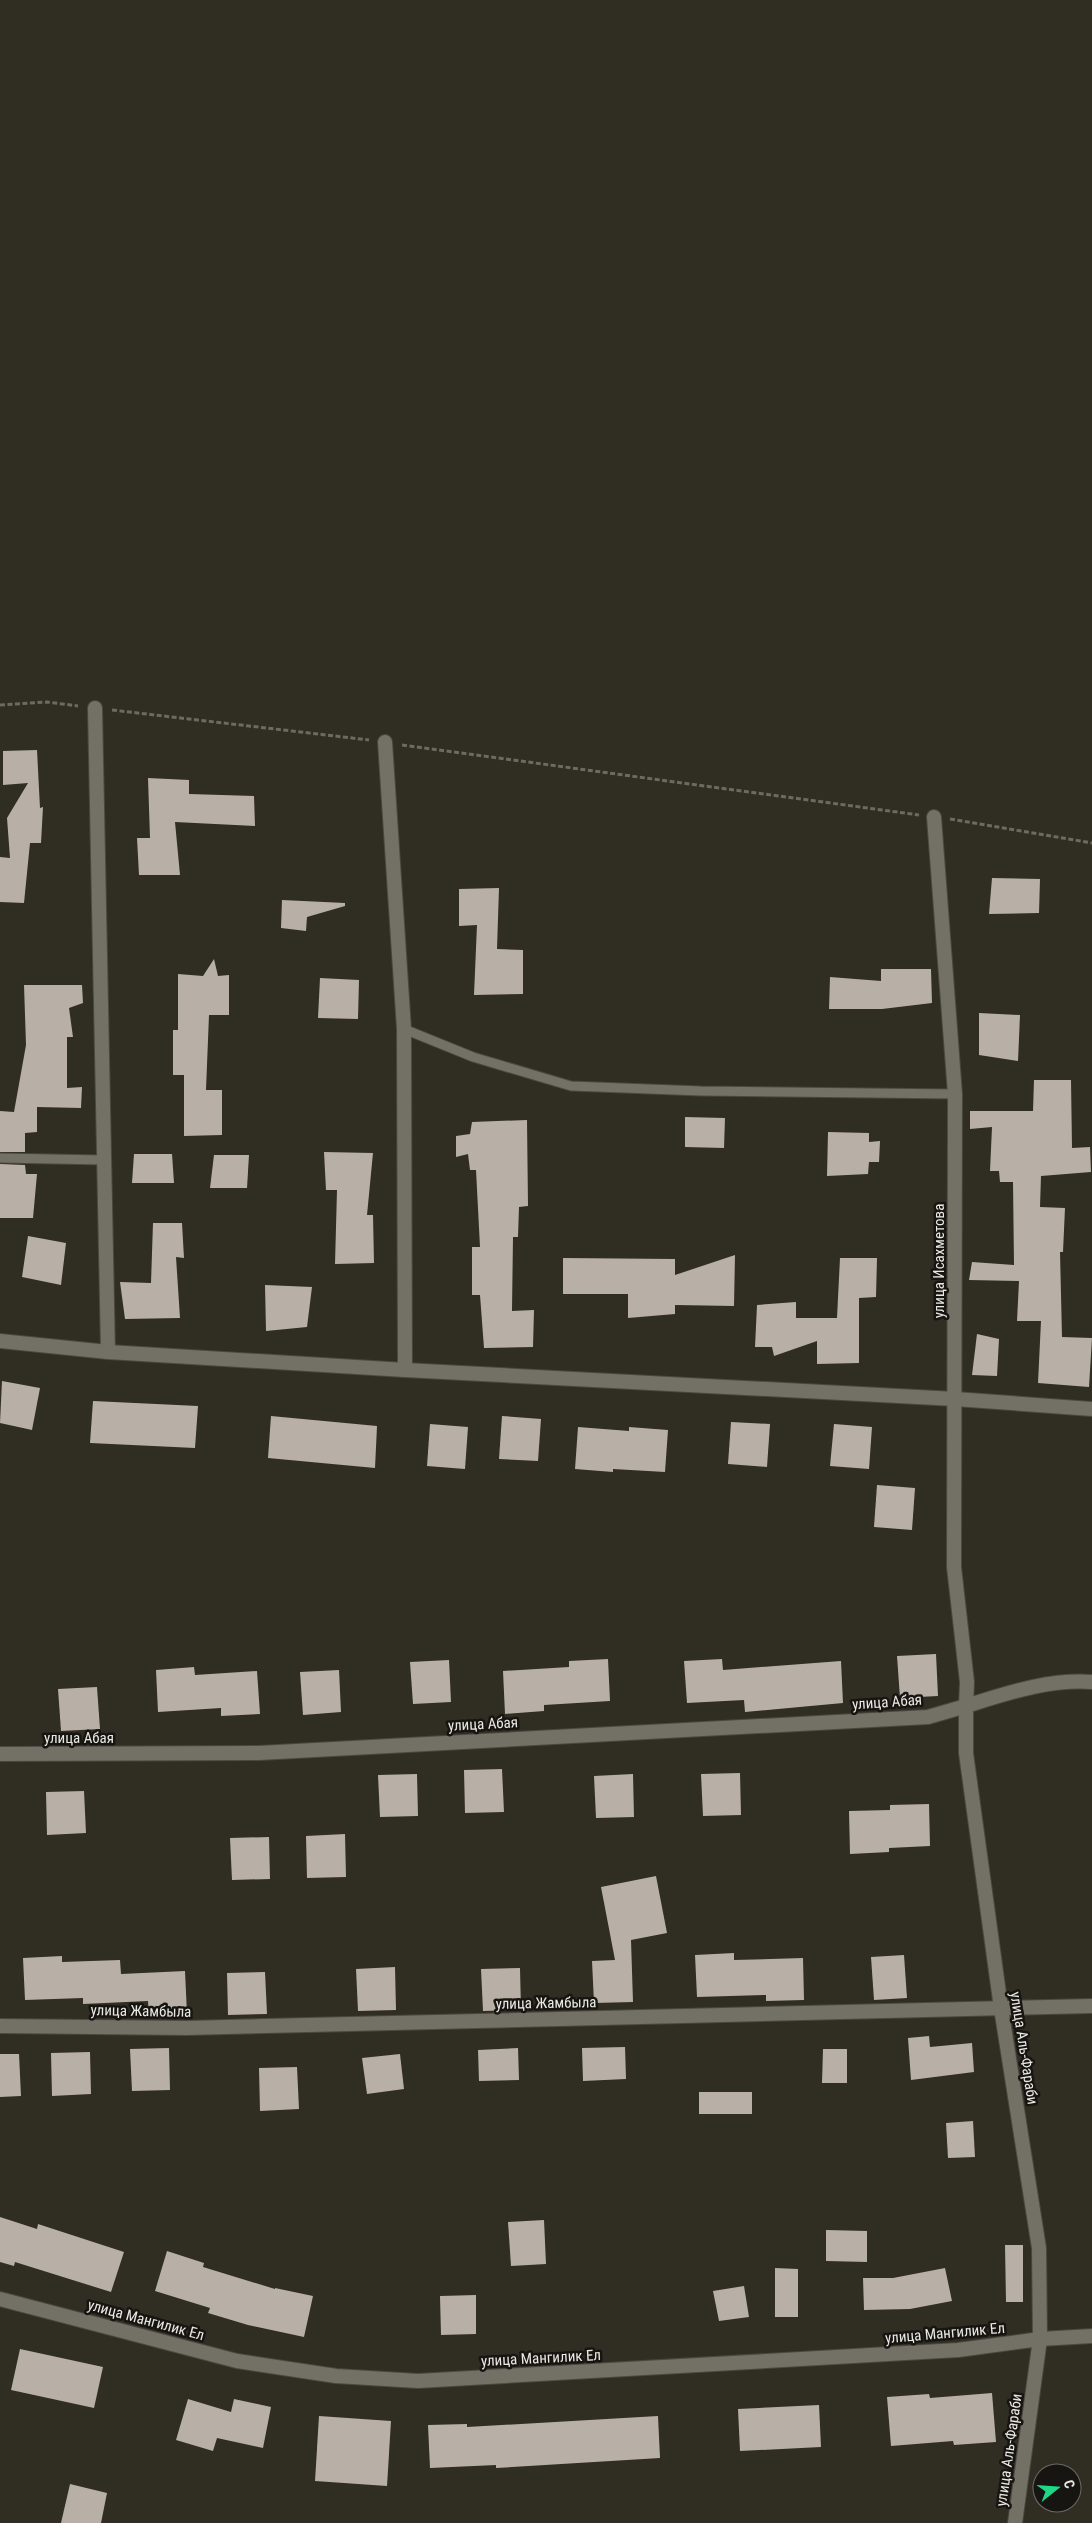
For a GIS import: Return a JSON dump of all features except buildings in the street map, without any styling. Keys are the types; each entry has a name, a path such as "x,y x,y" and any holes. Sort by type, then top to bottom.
{"street":[{"path":"95,708 108,1352"},
{"path":"385,742 404,1029 405,1370"},
{"name":"улица Исахметова","path":"934,817 955,1094 954,1566 967,1682 966,1706"},
{"path":"0,1342 108,1352 405,1370 955,1399 1092,1409"},
{"path":"966,1706 1031,1686 1078,1681 1092,1682"},
{"name":"улица Абая","path":"0,1754 259,1753 928,1717 966,1706"},
{"name":"улица Аль-Фараби","path":"966,1706 966,1753 1001,2008 1039,2248 1040,2340 1015,2523"},
{"name":"улица Жамбыла","path":"0,2026 186,2028 1092,2006"},
{"name":"улица Мангилик Ел","path":"0,2299 237,2361 336,2376 418,2381 958,2350 1092,2336"}],"lane":[{"path":"404,1029 473,1057 571,1086 701,1091 955,1094"},
{"path":"0,1158 104,1160"}],"path":[{"path":"0,705 47,702 385,742 934,817 1092,843"}]}
